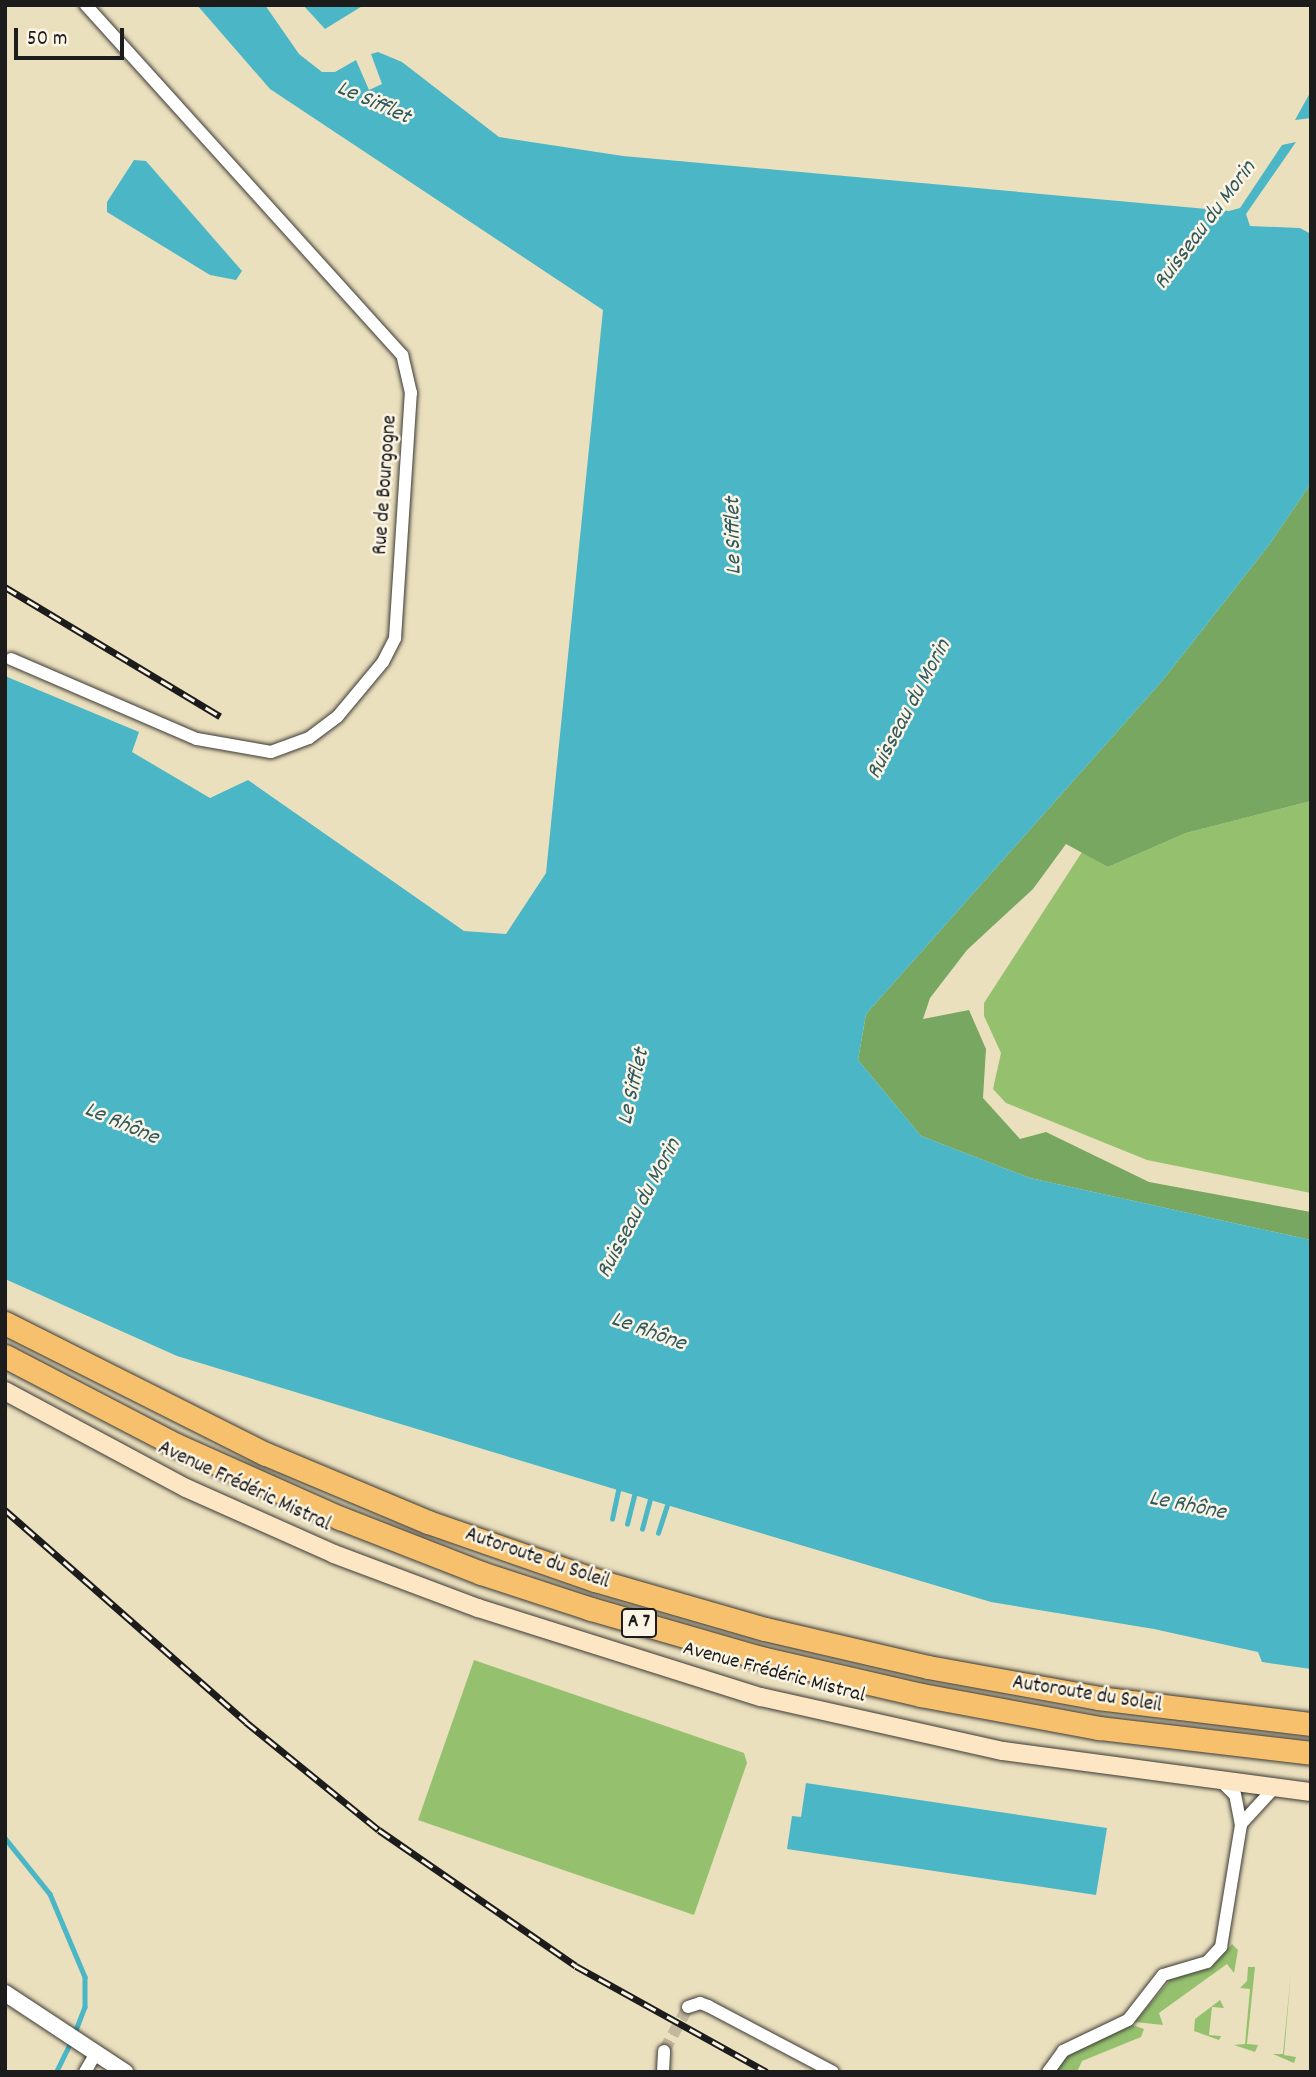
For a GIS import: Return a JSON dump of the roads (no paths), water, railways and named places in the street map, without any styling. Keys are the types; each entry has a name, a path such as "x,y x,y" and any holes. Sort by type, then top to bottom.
{"highway":[{"name":"Autoroute du Soleil","path":"5,1323 266,1454 428,1522 595,1580 765,1629 928,1667 1098,1698 1311,1724"},
{"name":"Autoroute du Soleil","path":"5,1356 176,1445 328,1513 481,1573 604,1613 835,1677 1016,1714 1311,1754"}],"main road":[{"path":"5,1391 59,1422"},
{"path":"5,1403 59,1422"},
{"name":"Avenue Frédéric Mistral","path":"59,1422 186,1488 334,1554 478,1608 761,1697 1003,1751 1311,1791"}],"street":[{"name":"Rue de Bourgogne","path":"11,659 197,739 271,752 309,738 338,716 383,662 395,638 411,404 410,381 402,355 86,5"},
{"path":"1048,2072 1063,2051 1128,2020 1163,1975 1216,1955 1241,1825 1235,1795 1220,1780"},
{"path":"1241,1825 1275,1787"},
{"path":"5,1993 125,2072"},
{"path":"688,2007 708,2006 833,2072"},
{"path":"663,2072 664,2051"},
{"path":"85,2072 96,2053"}],"water":[{"path":"197,5 265,5 299,54 322,72 335,72 356,60 369,90 382,84 371,54 378,52 402,62 499,137 623,156 1229,211 1240,208 1282,145 1296,142 1246,214 1250,226 1300,228 1311,234 1311,483 1269,545 1162,681 866,1014 858,1060 921,1136 1030,1178 1311,1240 1311,1669 1262,1662 1258,1652 1154,1629 991,1602 177,1356 5,1279 5,676 139,732 132,752 210,798 248,780 464,931 506,934 546,873 603,310 270,89"},
{"path":"303,5 364,5 325,29"},
{"path":"1311,91 1311,118 1295,120"},
{"path":"134,160 146,161 242,271 236,280 210,275 107,212 107,202"},
{"path":"806,1783 1107,1828 1096,1895 787,1849 792,1816 801,1817"}],"waterway":[{"path":"612,1519 618,1490"},
{"path":"627,1524 634,1495"},
{"path":"642,1529 650,1500"},
{"path":"658,1533 667,1505"},
{"path":"5,1838 50,1894 85,1977 85,2007 75,2033"},
{"path":"56,2072 71,2041"}],"tunnel":[{"path":"664,2051 688,2007"}],"railway":[{"path":"5,587 220,716"},
{"path":"5,1510 246,1722 379,1830 576,1966 767,2072"}],"water label":[{"name":"Le Sifflet","path":"373,104"},
{"name":"Ruisseau du Morin","path":"1206,226"},
{"name":"Le Sifflet","path":"735,536"},
{"name":"Ruisseau du Morin","path":"910,710"},
{"name":"Le Sifflet","path":"635,1087"},
{"name":"Le Rhône","path":"121,1125"},
{"name":"Ruisseau du Morin","path":"640,1209"},
{"name":"Le Rhône","path":"648,1333"},
{"name":"Le Rhône","path":"1187,1507"}]}
